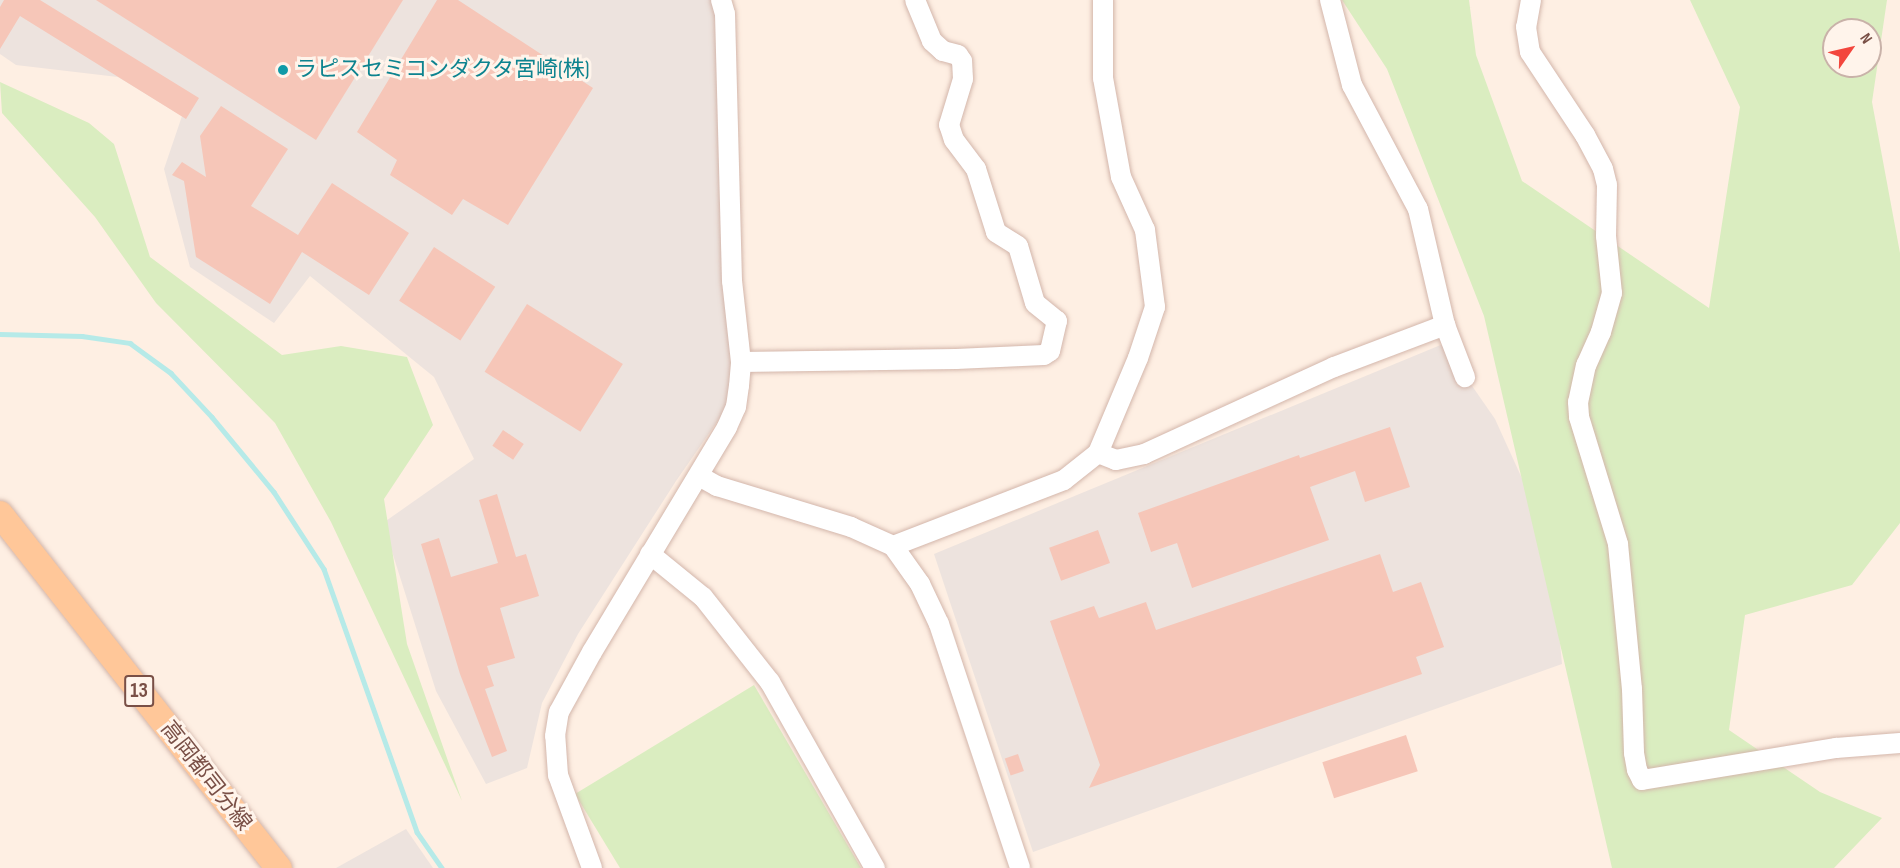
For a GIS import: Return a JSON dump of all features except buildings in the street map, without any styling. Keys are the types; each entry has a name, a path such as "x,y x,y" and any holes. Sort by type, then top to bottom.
{"main road":[{"name":"高岡都司分線","path":"0,514 279,868"}],"street":[{"path":"592,868 558,775 555,736 559,712 569,691 650,554 699,476 736,407 741,362 732,281 725,14 722,0"},
{"path":"741,362 956,359 1044,355 1050,351 1057,321 1035,303 1018,246 996,232 976,169 954,140 949,125 963,79 962,61 958,55 943,51 932,40 915,0"},
{"path":"893,546 1064,480 1098,453 1138,358 1155,307 1145,230 1120,177 1103,78 1103,0"},
{"path":"1330,0 1352,85 1418,208 1446,325 1465,377"},
{"path":"1531,0 1526,27 1530,52 1585,135 1603,169 1607,185 1606,229 1612,293 1600,332 1586,365 1578,402 1579,417 1618,544 1632,689 1634,753 1637,770 1642,780 1836,748 1900,743"},
{"path":"1098,453 1116,460 1144,454 1334,368 1446,325"},
{"path":"699,476 717,486 851,528 893,546 920,584 939,624 1020,868"},
{"path":"650,554 703,597 770,682 874,868"}],"shaded area":[{"path":"0,0 720,0 737,393 676,481 578,634 542,703 527,768 486,784 436,691 383,523 474,459 434,377 310,276 274,323 190,267 164,169 182,116 118,77 16,65 0,54"},
{"path":"1443,344 1495,419 1550,540 1562,664 1033,852 934,554"},
{"path":"406,829 433,868 336,868"}],"green space":[{"path":"1342,0 1469,0 1476,55 1522,181 1709,308 1740,107 1690,0 1887,0 1882,34 1882,18 1822,18 1822,78 1876,78 1872,102 1900,253 1900,523 1852,585 1745,615 1729,730 1820,792 1882,818 1834,868 1612,868 1484,316 1387,69"},
{"path":"0,82 89,123 114,144 150,257 282,355 341,346 407,357 433,425 384,499 407,644 462,801 331,522 275,423 156,303 95,217 2,113"},
{"path":"754,685 861,868 620,868 575,794"}],"waterway":[{"path":"0,334 82,336 130,343 171,373 212,417 274,492 324,569 417,832 442,868"}],"place":[{"name":"ラピスセミコンダクタ宮崎(株)","path":"283,70"}]}
